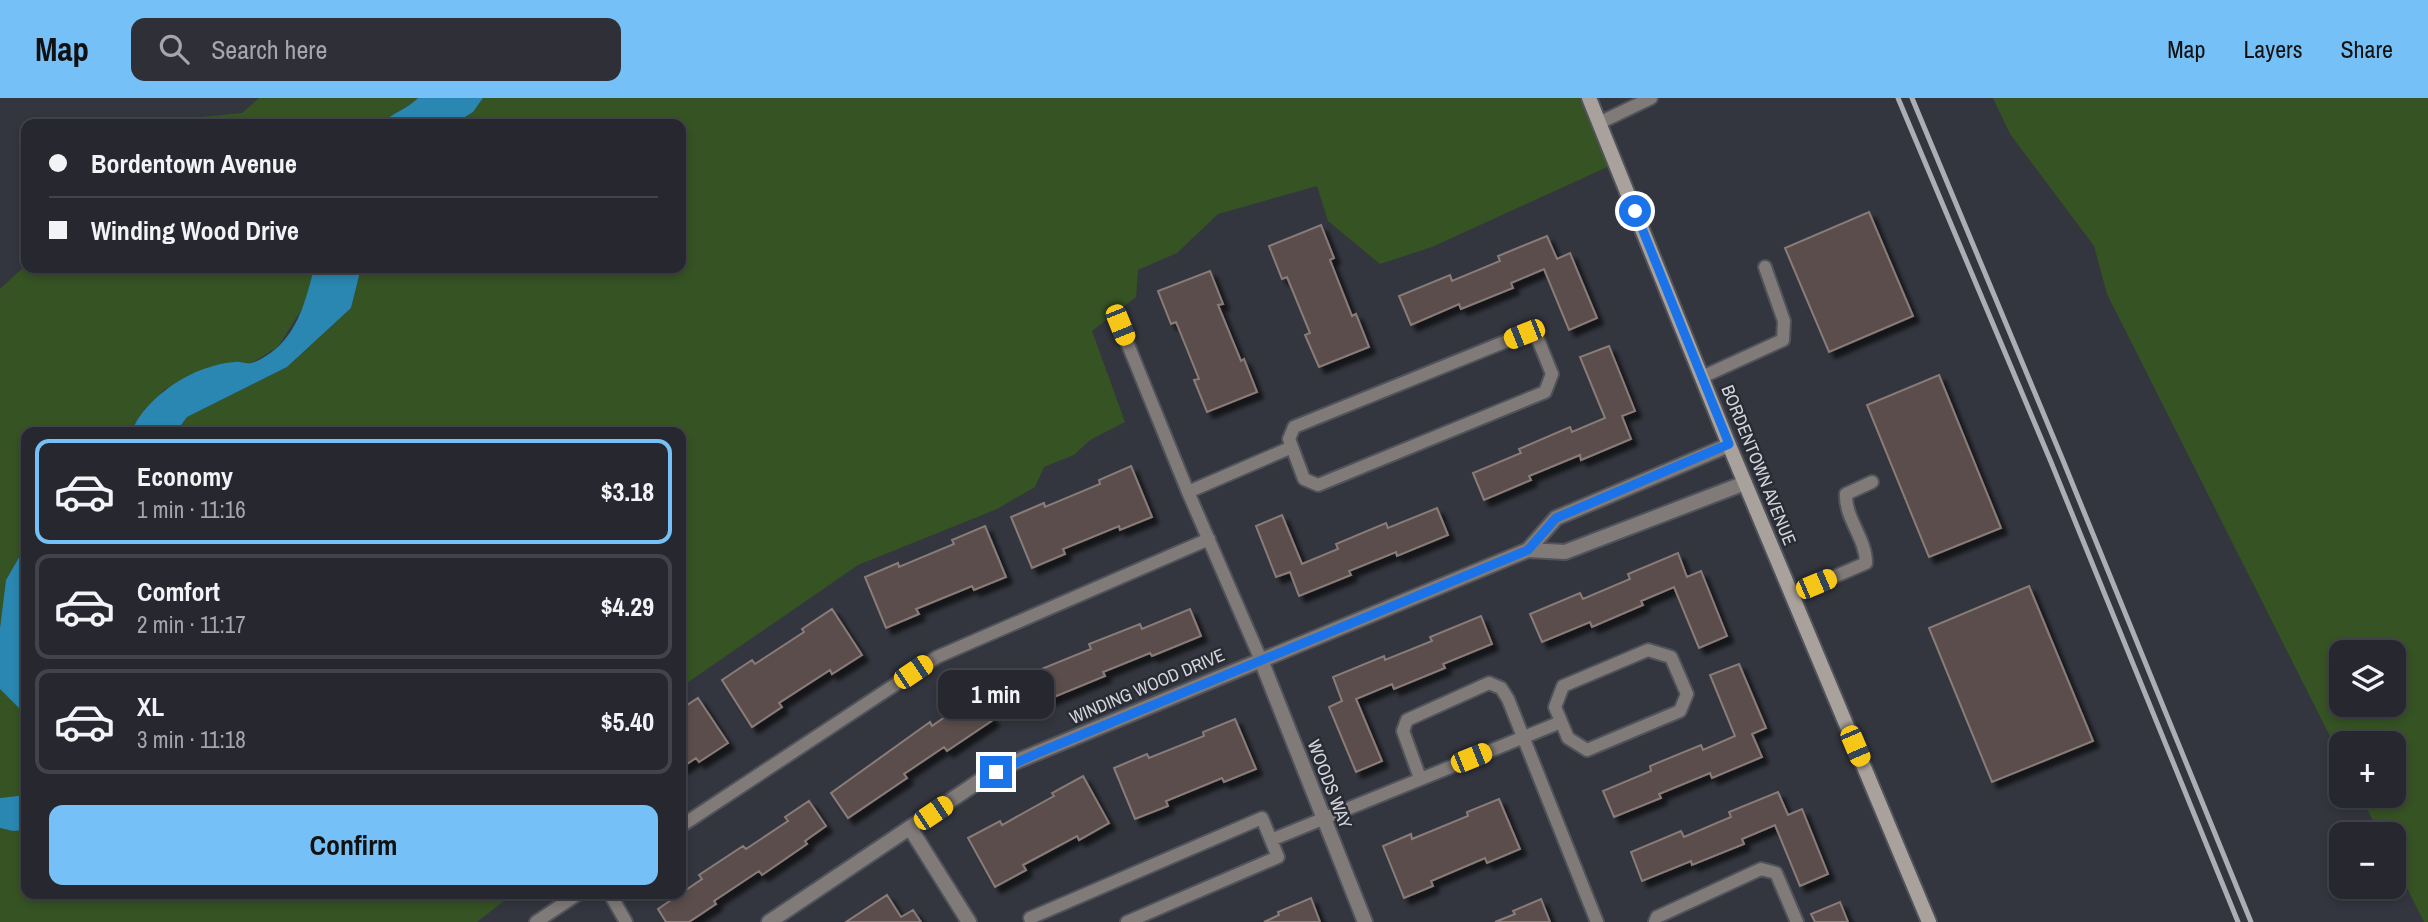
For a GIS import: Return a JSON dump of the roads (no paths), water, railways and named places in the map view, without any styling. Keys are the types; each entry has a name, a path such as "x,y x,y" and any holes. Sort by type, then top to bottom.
{"main road":[{"name":"BORDENTOWN AVENUE","path":"1589,98 1729,444 1929,922"}],"street":[{"name":"WINDING WOOD DRIVE","path":"1528,550 1556,518 1729,444"},
{"name":"WINDING WOOD DRIVE","path":"769,922 978,782 1015,762 1528,550 1565,552 1745,482"},
{"name":"WOODS WAY","path":"1261,660 1365,922"},
{"path":"910,828 969,922"}],"lane":[{"path":"1599,122 1651,98"},
{"path":"1702,377 1783,340 1784,321 1765,267"},
{"path":"1120,325 1188,492 1261,660"},
{"path":"1524,334 1537,337 1552,374 1545,392 1318,485 1304,479 1292,447 1289,439 1294,427 1524,334"},
{"path":"1188,492 1292,447"},
{"path":"1792,595 1866,563 1866,553 1846,506 1846,494 1872,482"},
{"path":"686,823 936,657 1209,539"},
{"path":"1648,650 1671,657 1687,694 1680,711 1587,750 1568,738 1561,722 1555,707 1563,685 1648,650"},
{"path":"1420,778 1403,731 1407,720 1489,683 1501,688 1508,699 1597,922"},
{"path":"1271,840 1561,722"},
{"path":"1032,922 1030,918 1262,818 1278,857 1126,922"},
{"path":"1656,922 1657,918 1762,869 1776,873 1797,922"},
{"path":"536,922 570,899"},
{"path":"613,899 626,922"}],"water":[{"path":"418,98 483,98 473,112 462,119 387,119"},
{"path":"313,273 360,273 351,308 287,367 187,417 180,427 134,427 138,418 160,394 188,376 219,364 254,362 276,348 292,329"},
{"path":"21,554 21,710 0,689 0,628 6,580"},
{"path":"21,796 21,830 0,828 0,798"}],"railway":[{"path":"1898,98 2051,462 2238,922"},
{"path":"1912,98 2251,922"}]}
